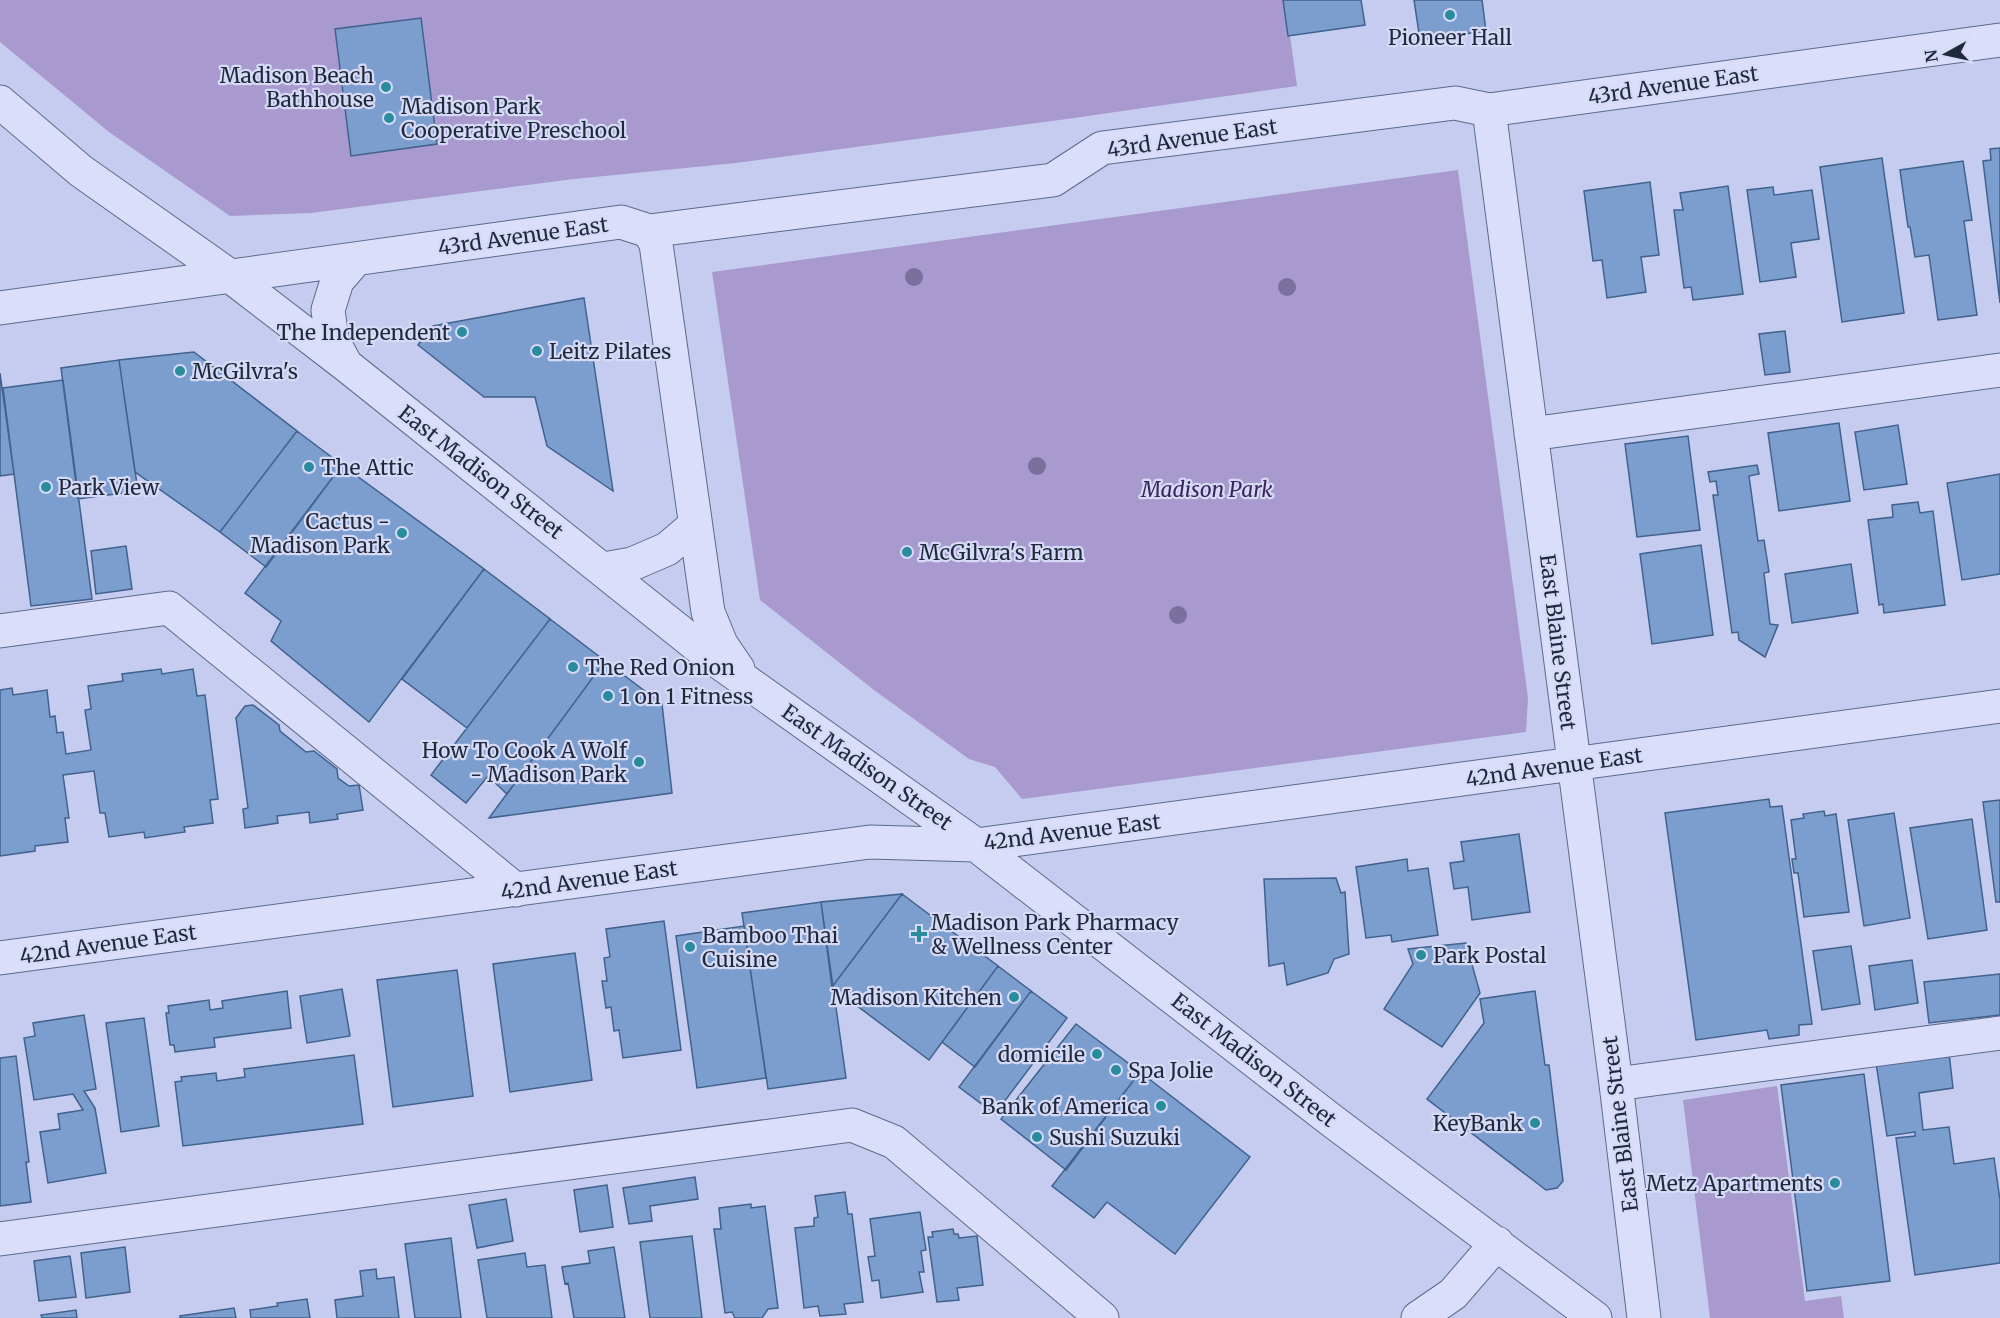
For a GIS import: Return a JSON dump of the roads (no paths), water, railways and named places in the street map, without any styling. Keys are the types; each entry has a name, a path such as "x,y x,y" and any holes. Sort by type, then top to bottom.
{"street":[{"name":"43rd Avenue East","path":"0,308 621,222 649,231 1053,180 1101,148 1455,104 1489,110 2000,40"},
{"name":"East Madison Street","path":"0,102 81,171 230,276 346,365 709,655 976,845 1322,1113 1595,1318"},
{"name":"East Blaine Street","path":"1489,110 1616,1084 1644,1318"},
{"path":"649,231 656,244 694,526 708,612 721,644 748,682"},
{"path":"346,365 332,339 328,310 337,281 356,259"},
{"path":"1531,434 2000,370"},
{"path":"604,569 632,564 667,549 694,526"},
{"path":"0,631 170,608 516,890"},
{"name":"42nd Avenue East","path":"0,958 870,842 976,845 2000,706"},
{"path":"1616,1084 2000,1033"},
{"path":"0,1239 852,1125 894,1142 1102,1318"},
{"path":"1418,1318 1453,1294 1497,1243"}],"place":[{"name":"Pioneer Hall","path":"1450,15"},
{"name":"Madison Beach Bathhouse","path":"386,87"},
{"name":"Madison Park Cooperative Preschool","path":"389,118"},
{"name":"The Independent","path":"462,332"},
{"name":"Leitz Pilates","path":"537,351"},
{"name":"McGilvra's","path":"180,371"},
{"name":"The Attic","path":"309,467"},
{"name":"Park View","path":"46,487"},
{"name":"Cactus - Madison Park","path":"402,533"},
{"name":"McGilvra's Farm","path":"907,552"},
{"name":"The Red Onion","path":"573,667"},
{"name":"1 on 1 Fitness","path":"608,696"},
{"name":"How To Cook A Wolf - Madison Park","path":"639,762"},
{"name":"Madison Park Pharmacy & Wellness Center","path":"919,934"},
{"name":"Bamboo Thai Cuisine","path":"690,947"},
{"name":"Park Postal","path":"1421,955"},
{"name":"Madison Kitchen","path":"1014,997"},
{"name":"domicile","path":"1097,1054"},
{"name":"Spa Jolie","path":"1116,1070"},
{"name":"Bank of America","path":"1161,1106"},
{"name":"KeyBank","path":"1535,1123"},
{"name":"Sushi Suzuki","path":"1037,1137"},
{"name":"Metz Apartments","path":"1835,1183"}],"park label":[{"name":"Madison Park","path":"1207,489"}]}
